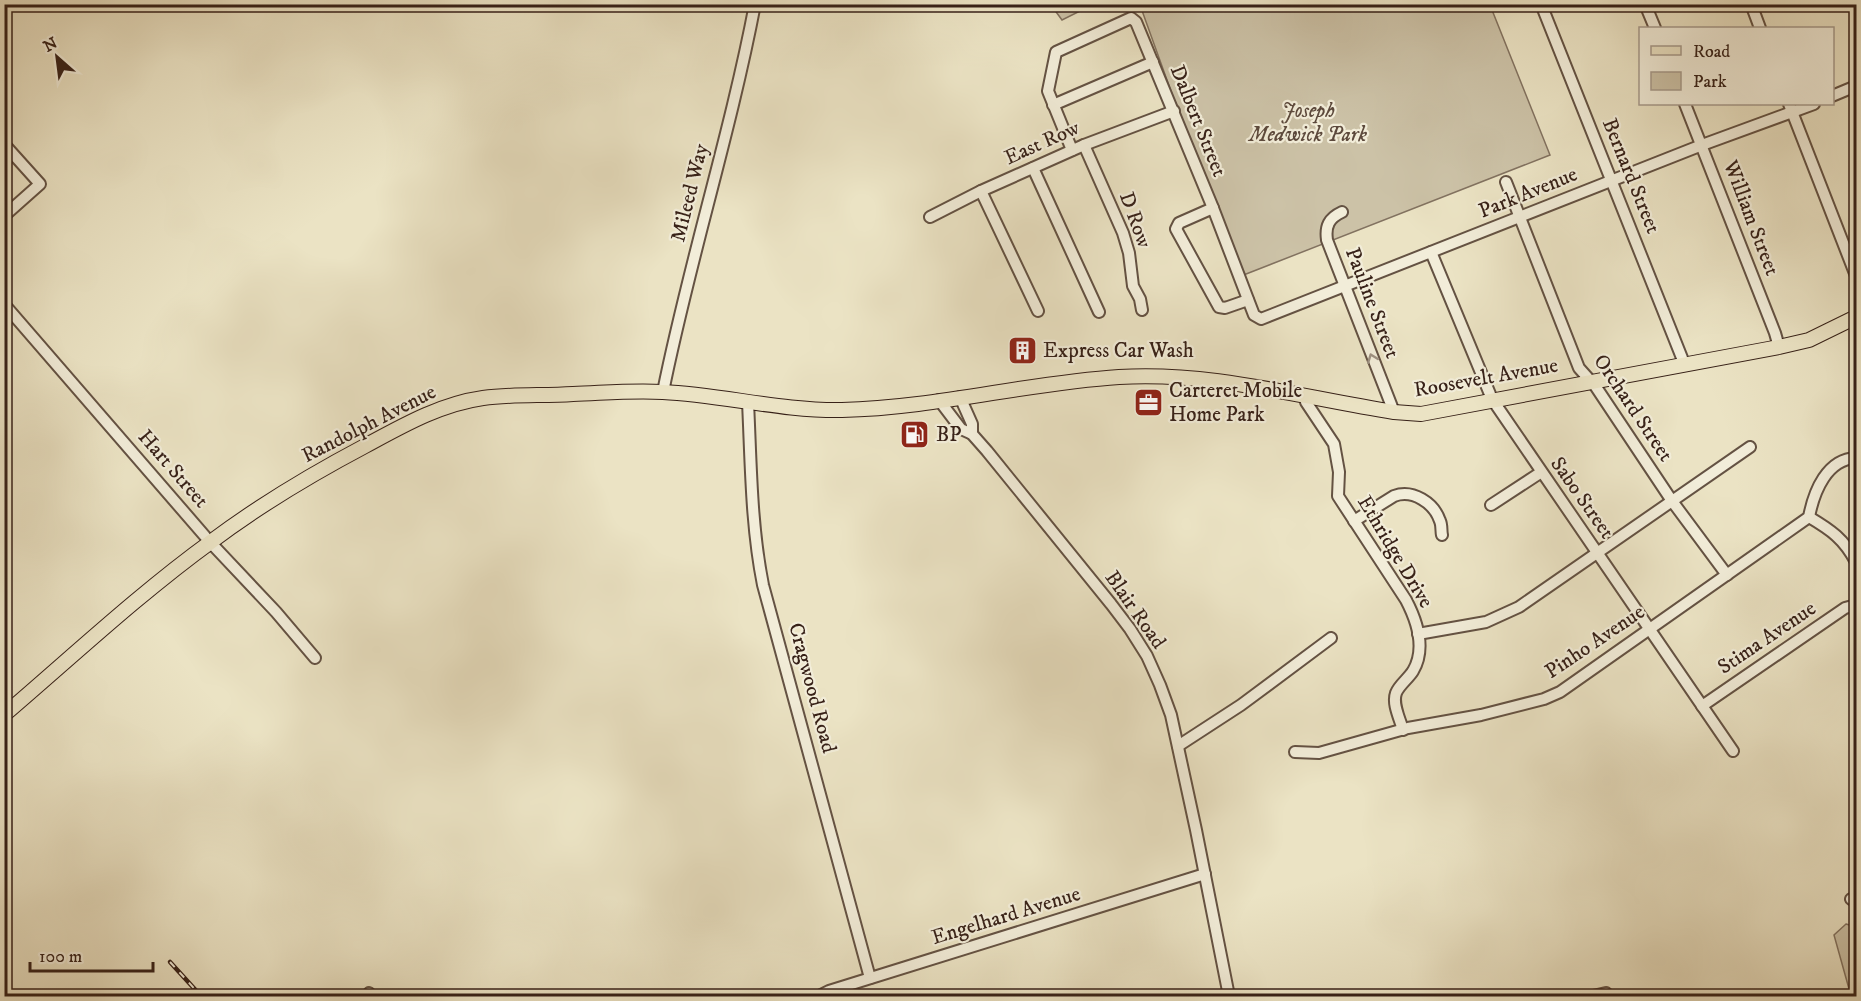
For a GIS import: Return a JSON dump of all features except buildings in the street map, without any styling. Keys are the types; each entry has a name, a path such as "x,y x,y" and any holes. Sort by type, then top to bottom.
{"main road":[{"name":"Roosevelt Avenue","path":"939,400 1087,380 1146,376 1197,379 1394,412 1421,414 1779,347 1817,336 1857,317"},
{"name":"Randolph Avenue","path":"5,713 210,542 308,477 390,433 447,406 500,397 663,392 844,410 939,400"}],"street":[{"name":"Mileed Way","path":"663,392 681,307 755,4"},
{"name":"Bernard Street","path":"1541,4 1684,363"},
{"path":"1645,4 1655,27"},
{"path":"1751,4 1760,27"},
{"name":"Dalbert Street","path":"1053,105 1047,91 1056,52 1131,18 1136,22 1257,318"},
{"path":"1072,150 1053,105 1153,62"},
{"path":"1834,96 1857,87"},
{"name":"William Street","path":"1685,105 1779,347"},
{"name":"Park Avenue","path":"1257,318 1264,318 1345,287 1791,108 1808,105"},
{"path":"1791,108 1857,276"},
{"name":"East Row","path":"930,217 1072,150 1174,111"},
{"path":"4,144 40,184 4,216"},
{"name":"D Row","path":"1084,145 1123,234 1129,252 1133,286 1142,309"},
{"path":"1033,168 1100,312"},
{"name":"Orchard Street","path":"1506,182 1579,369 1596,387 1672,501 1726,575"},
{"path":"981,191 1038,311"},
{"path":"1213,208 1179,223 1176,229 1219,307 1225,308 1248,300"},
{"name":"Pauline Street","path":"1342,212 1333,216 1326,231 1327,240 1394,412"},
{"name":"Sabo Street","path":"1431,252 1492,399 1540,473 1733,751"},
{"name":"Hart Street","path":"4,304 210,542 276,612 315,658"},
{"name":"Ethridge Drive","path":"1307,396 1306,402 1334,444 1339,472 1338,496 1412,610 1419,647 1416,664 1413,672 1396,693 1395,702 1403,729"},
{"path":"960,397 972,424 972,434"},
{"name":"Blair Road","path":"939,400 961,429 972,434 1130,629 1147,656 1171,715 1229,996"},
{"name":"Cragwood Road","path":"748,402 752,514 760,570 870,978"},
{"path":"1418,634 1486,622 1519,607 1750,447"},
{"path":"1857,458 1846,459 1833,465 1827,472 1812,504 1809,517 1842,540 1857,562"},
{"path":"1491,505 1540,473"},
{"path":"1354,521 1394,496 1412,495 1422,499 1431,507 1440,521 1442,535"},
{"name":"Pinho Avenue","path":"1296,752 1319,753 1403,729 1481,715 1544,699 1560,692 1809,517"},
{"name":"Stima Avenue","path":"1702,706 1845,609 1857,605"},
{"path":"1178,746 1241,705 1331,638"},
{"name":"Engelhard Avenue","path":"819,996 1205,874"},
{"path":"1593,996 1606,993"}],"green space":[{"path":"1051,5 1092,5 1062,20"},
{"name":"Joseph Medwick Park","path":"1140,5 1490,5 1550,155 1241,276 1213,208"},
{"path":"1846,924 1856,927 1856,996 1851,996 1834,935"}],"railway":[{"path":"170,962 201,996"}],"place":[{"name":"Express Car Wash","path":"1022,351"},
{"name":"Carteret Mobile Home Park","path":"1148,403"},
{"name":"BP","path":"915,435"}]}
